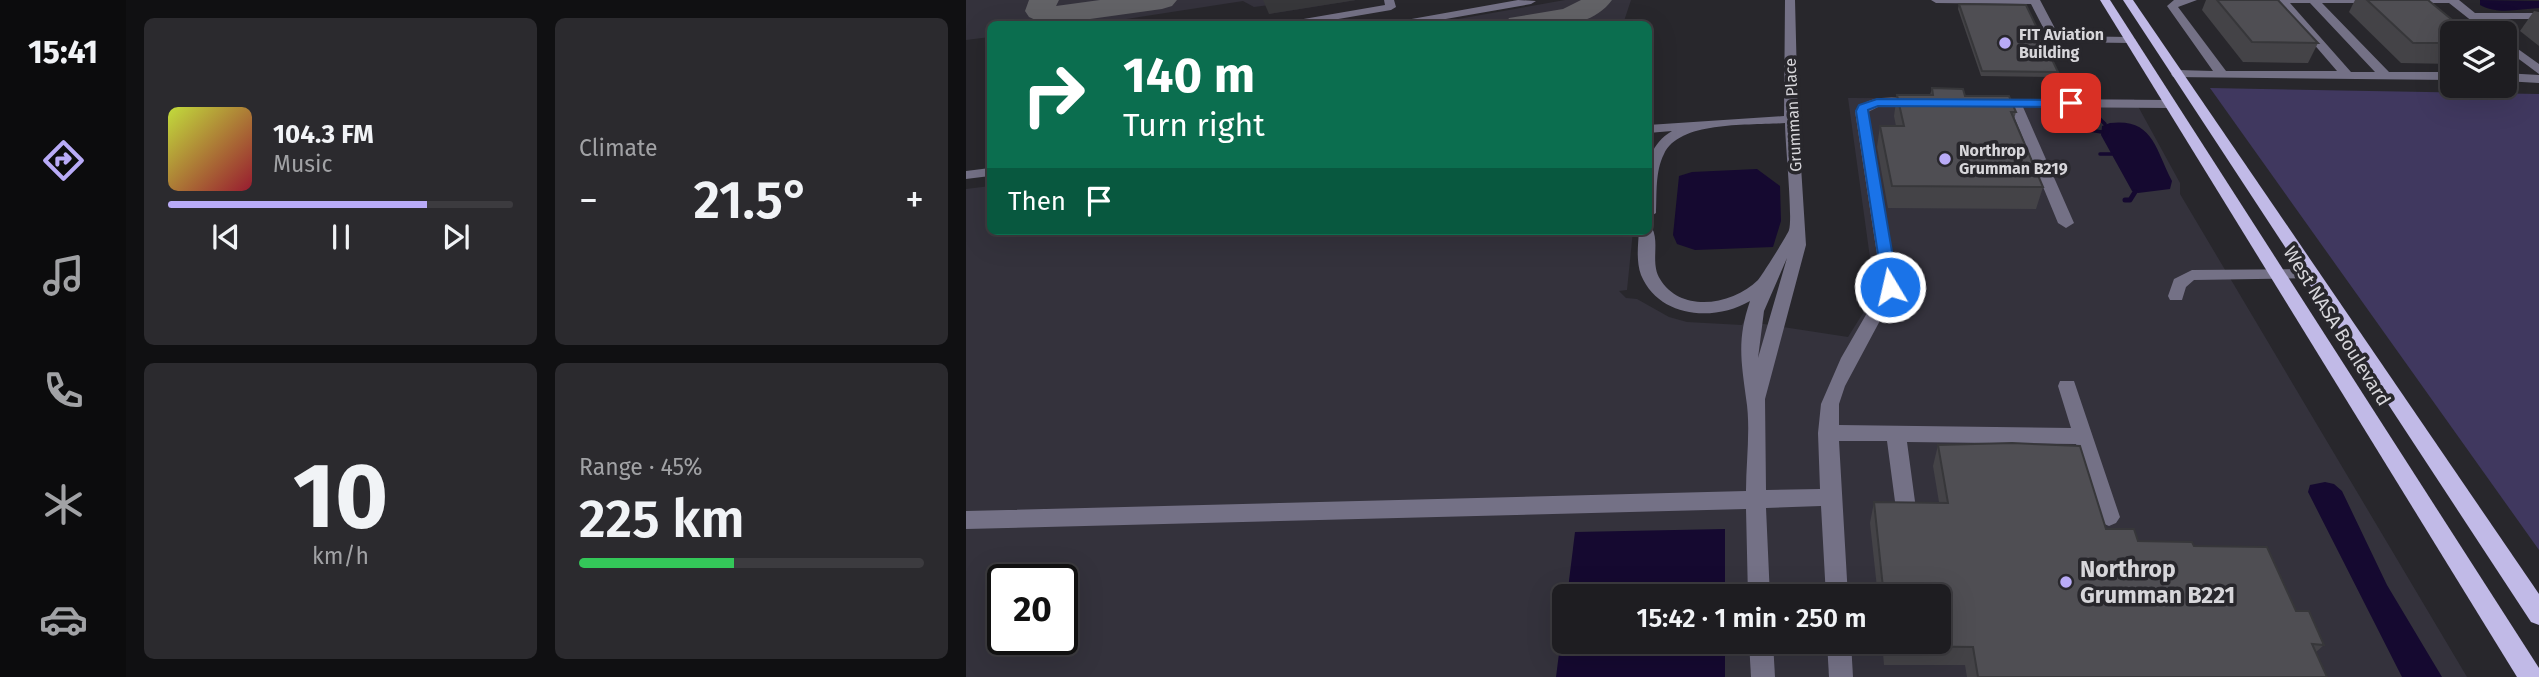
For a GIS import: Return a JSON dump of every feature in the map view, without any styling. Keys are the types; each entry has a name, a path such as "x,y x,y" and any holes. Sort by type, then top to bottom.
{"main road":[{"name":"West NASA Boulevard","path":"2105,0 2531,677"},
{"name":"West NASA Boulevard","path":"2128,0 2539,614"}],"street":[{"name":"Grumman Place","path":"1759,584 1756,398 1798,245 1791,119 1790,0"},
{"path":"1936,0 2035,1 2055,39 2130,40"},
{"path":"2192,0 2180,1 2172,6 2222,74"},
{"path":"2282,0 2347,75"},
{"path":"2282,0 2450,0 2478,21"},
{"path":"2423,0 2442,17"},
{"path":"1414,21 1478,5 1531,1"},
{"path":"2314,1 2385,75"},
{"path":"1307,21 1390,4"},
{"path":"2472,16 2539,16"},
{"path":"2517,52 2539,69"},
{"path":"2177,74 2440,76"},
{"path":"2517,76 2539,79"},
{"path":"1836,584 1828,433 1830,404 1836,386 1890,287 1861,111 1867,105 1877,102 1932,103"},
{"path":"1973,103 2171,104"},
{"path":"2015,103 2066,223"},
{"path":"1652,129 1791,119"},
{"path":"1652,182 1656,151 1676,133 1696,126"},
{"path":"966,175 987,172"},
{"name":"Grumman Place","path":"1756,398 1750,381 1748,346 1765,283 1781,251 1796,231"},
{"path":"1647,235 1645,254 1649,274 1660,292 1681,304 1692,307 1719,307 1742,299 1765,283"},
{"path":"2176,296 2175,290 2179,283 2192,275 2312,274"},
{"path":"2067,386 2109,517"},
{"path":"1828,433 2083,436"},
{"path":"1896,434 1906,509"},
{"path":"966,520 1831,497"},
{"path":"1762,654 1763,677"},
{"path":"1840,654 1841,677"}],"shaded area":[{"path":"966,0 1356,0 1269,14 1269,5 1254,7 1243,1 1113,21 987,21 987,37 966,40"},
{"path":"1565,0 1631,0 1624,21 1447,21"},
{"path":"2480,0 2539,1 2539,8 2494,10 2480,5"},
{"path":"2210,88 2440,92 2440,98 2517,98 2517,94 2539,94 2539,550"},
{"path":"1848,98 2134,99 2180,183 2180,194 2467,677 966,677 966,189 987,186 987,235 1633,235 1627,290 1619,291 1626,298 1637,299 1669,317 1687,322 1742,325 1744,321 1848,337 1875,294"},
{"path":"2110,123 2135,125 2144,130 2156,147 2172,181 2170,189 2138,193 2132,191 2101,135 2102,126"},
{"path":"1757,169 1780,186 1781,221 1773,247 1695,250 1677,244 1673,235 1679,176 1692,172"},
{"path":"2325,482 2334,484 2342,491 2387,585 2442,677 2402,677 2308,492 2310,485"},
{"path":"1725,529 1725,584 1569,584 1575,532"},
{"path":"1559,654 1725,654 1725,677 1556,677"}],"building":[{"path":"2217,0 2278,0 2318,43 2252,42"},
{"path":"2367,0 2428,0 2453,21 2440,21 2440,43 2413,43"},
{"name":"FIT Aviation Building","path":"1959,4 2026,5 2058,72 1982,71"},
{"name":"Northrop Grumman B219","path":"1932,88 1963,89 1965,96 2009,96 2016,112 2011,112 2043,187 1892,186 1880,126 1904,126 1897,95 1933,95"},
{"name":"Northrop Grumman B221","path":"2012,443 2080,446 2106,529 2134,529 2138,541 2192,542 2194,546 2267,547 2296,611 2309,611 2324,645 2312,644 2327,677 1978,677 1973,647 1951,647 1951,584 1883,584 1874,502 1948,503 1938,445"}],"waterway":[{"path":"2079,108 2091,110 2105,124"},
{"path":"2089,130 2102,132"},
{"path":"2100,154 2112,154"},
{"path":"2125,200 2130,200 2135,192"}],"taxiway":[{"path":"1044,0 1040,11 1051,16 1162,0"},
{"path":"1543,21 1583,12 1597,0"}],"place":[{"name":"FIT Aviation Building","path":"2005,43"},
{"name":"Northrop Grumman B219","path":"1945,159"},
{"name":"Northrop Grumman B221","path":"2066,582"}],"route":[{"path":"1890,287 1861,111 1863,107 1877,102 2071,103"}]}
